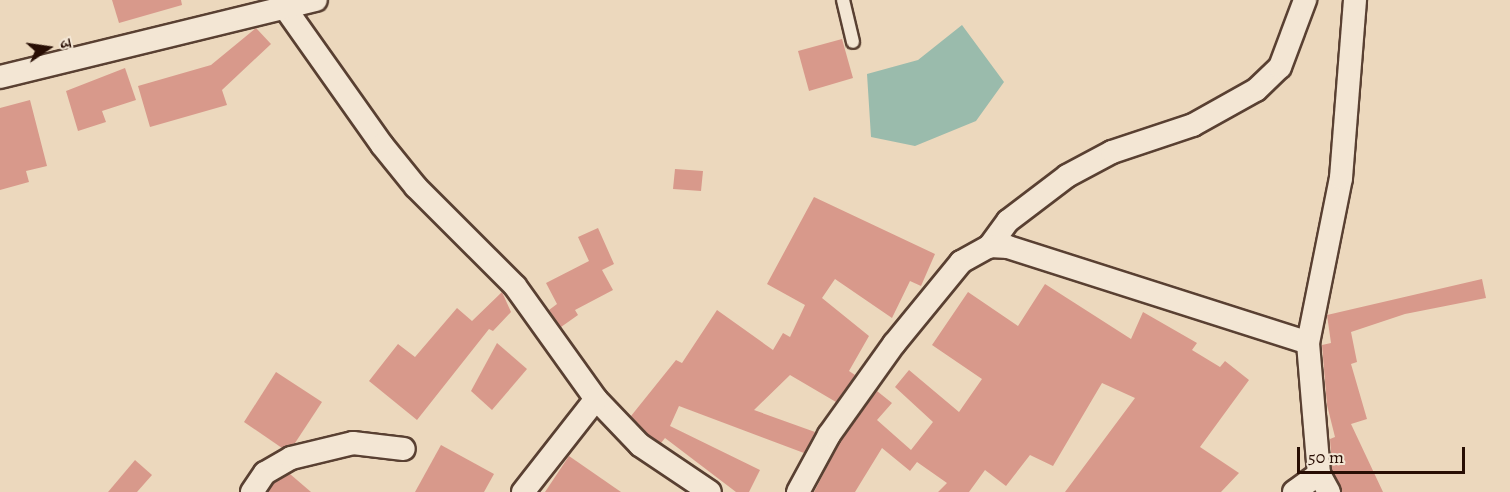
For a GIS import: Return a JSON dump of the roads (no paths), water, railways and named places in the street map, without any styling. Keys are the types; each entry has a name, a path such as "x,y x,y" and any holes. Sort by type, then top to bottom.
{"street":[{"path":"798,492 829,435 894,344 961,262 989,247 1008,221 1067,176 1112,152 1193,125 1256,90 1280,67 1305,0"},
{"path":"1294,492 1324,483 1308,343 1341,178 1355,0"},
{"path":"0,77 304,2 382,145 423,194 515,286 596,399 640,445 710,492"},
{"path":"989,247 1008,247 1308,343"},
{"path":"523,492 596,399"},
{"path":"252,492 265,473 291,458 353,443 404,449"}],"lane":[{"path":"843,0 853,42"}]}
